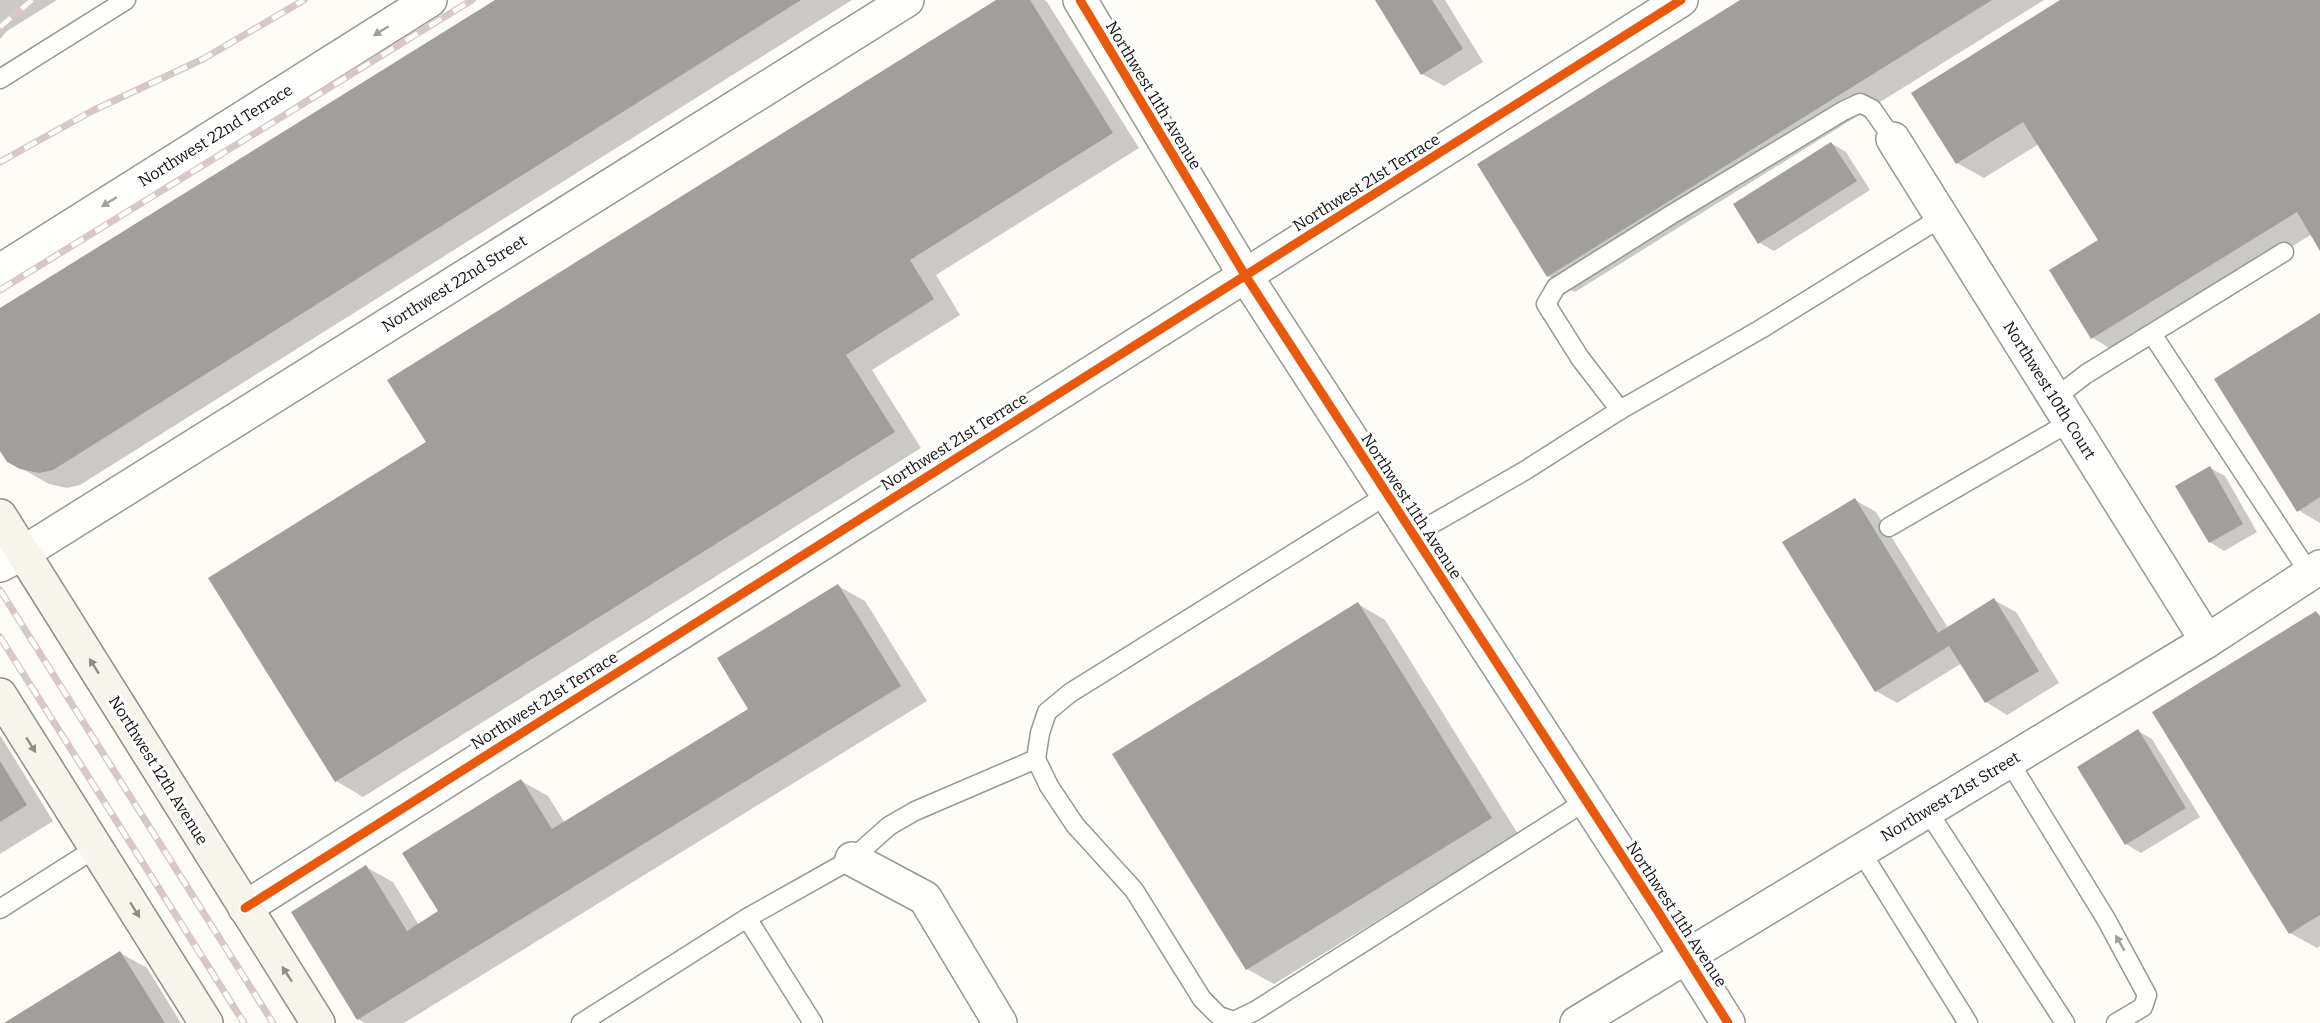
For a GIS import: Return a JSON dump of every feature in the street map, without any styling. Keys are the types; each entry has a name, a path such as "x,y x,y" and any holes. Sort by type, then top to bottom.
{"main road":[{"name":"Northwest 12th Avenue","path":"0,516 11,559 245,908 318,1023"},
{"path":"0,695 206,1023"}],"street":[{"name":"Northwest 22nd Terrace","path":"0,271 430,0"},
{"name":"Northwest 22nd Street","path":"11,559 907,0"},
{"name":"Northwest 11th Avenue","path":"1080,0 1245,275 1728,1023"},
{"name":"Northwest 21st Terrace","path":"245,908 1676,1"},
{"name":"Northwest 10th Court","path":"1893,139 2207,641"},
{"name":"Northwest 21st Street","path":"1577,1023 2207,641 2315,571"},
{"path":"852,859 925,898 1000,1023"}],"lane":[{"path":"0,79 126,0"},
{"path":"1620,410 1580,358 1546,304 1556,287 1669,216 1860,103 1872,110 1893,139"},
{"path":"1413,535 1526,470 1620,410 1761,329 1942,217"},
{"path":"1889,527 2062,410 2086,374 2284,252"},
{"path":"2152,334 2315,571"},
{"path":"1387,495 1070,693 1047,712 1040,733 1036,759 1048,786 1075,825 1134,890 1202,999 1219,1016 1234,1021 1255,1011 1586,801"},
{"path":"581,1023 747,918 852,859 889,826 915,811 1036,759"},
{"path":"2009,761 2106,919 2147,995 2143,1007 2116,1023"},
{"path":"1927,810 2065,1023"},
{"path":"0,909 96,848"},
{"path":"1860,850 1968,1023"},
{"path":"747,918 813,1023"}],"building":[{"path":"495,0 801,0 53,470 39,473 20,469 7,462 0,451 0,308"},
{"path":"996,0 1030,0 1113,133 910,260 934,299 846,355 895,432 335,782 208,578 426,442 387,380"},
{"path":"1375,0 1432,0 1463,49 1421,75"},
{"path":"1740,0 1992,0 1547,277 1477,164"},
{"path":"2060,0 2320,0 2320,251 2297,212 2091,339 2049,270 2098,240 2023,122 1956,164 1911,93"},
{"path":"1831,142 1857,181 1758,244 1733,204"},
{"path":"2320,313 2320,497 2297,512 2214,379"},
{"path":"2210,466 2243,524 2209,543 2175,486"},
{"path":"1855,498 1938,633 1994,598 2039,671 1985,703 1949,646 1875,692 1782,542"},
{"path":"838,584 901,686 357,1020 291,912 366,865 407,931 438,911 402,853 521,779 552,829 748,709 717,658"},
{"path":"1358,602 1492,818 1246,970 1112,754"},
{"path":"2316,611 2320,617 2320,915 2289,934 2152,712"},
{"path":"2138,729 2186,808 2125,845 2077,767"},
{"path":"0,761 27,805 0,822"},
{"path":"120,951 165,1023 4,1023"}],"railway":[{"path":"0,27 32,0"},
{"path":"0,162 92,111 203,59 304,0"},
{"path":"0,290 472,0"},
{"path":"0,590 273,1023"},
{"path":"0,637 244,1023"}],"cycle path":[{"path":"1080,0 1245,275 1728,1023"},
{"path":"245,908 1681,0"}]}
